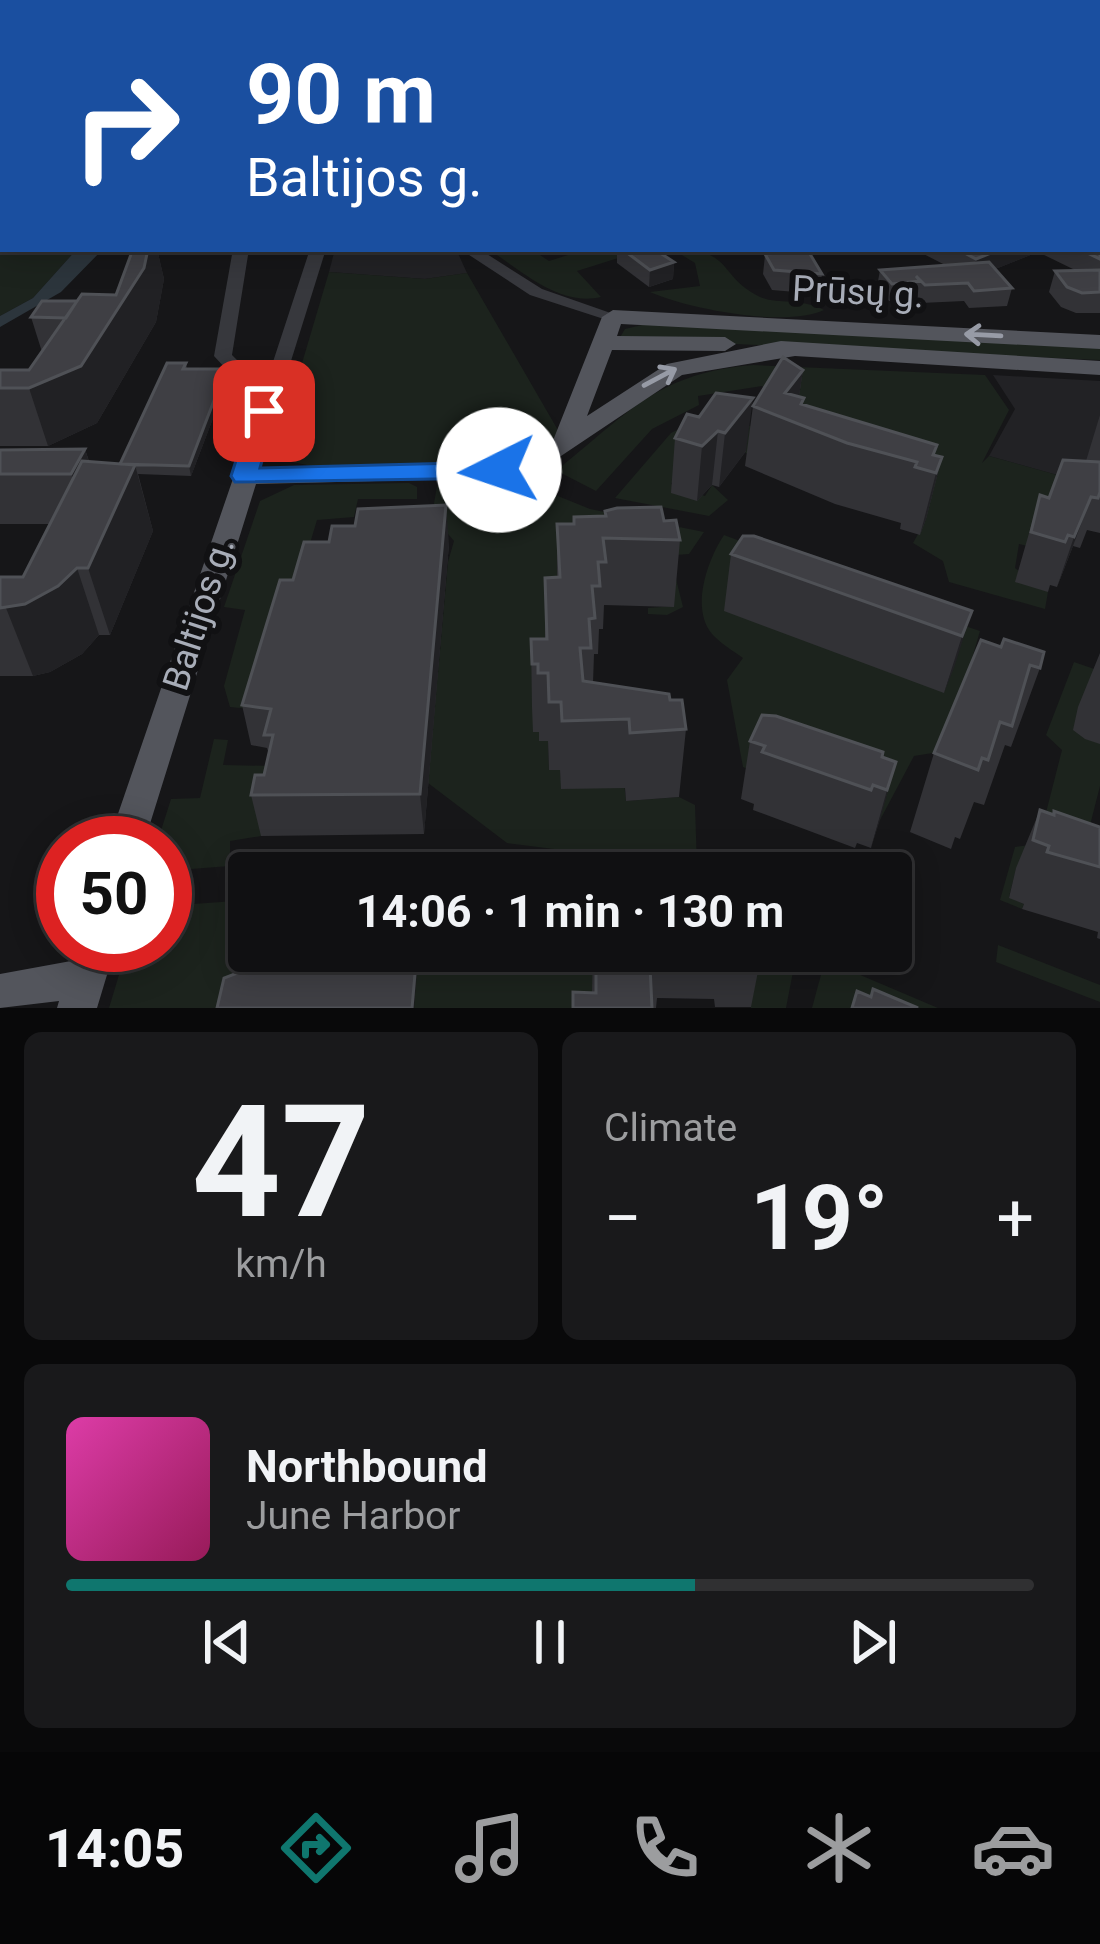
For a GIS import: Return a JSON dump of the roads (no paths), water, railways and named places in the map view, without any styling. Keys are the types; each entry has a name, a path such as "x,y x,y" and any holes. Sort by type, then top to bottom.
{"main road":[{"name":"Prūsų g.","path":"613,316 1100,341"},
{"path":"564,444 613,316"},
{"name":"Prūsų g.","path":"603,343 794,349 1100,368"},
{"name":"Prūsų g.","path":"244,476 467,475 525,464 564,444 675,368 794,349"},
{"name":"Baltijos g.","path":"135,816 244,476"},
{"path":"0,993 86,977"}],"street":[{"path":"240,252 223,356 232,365 274,379"},
{"name":"Baltijos g.","path":"244,476 317,252"},
{"name":"Prūsų g.","path":"473,252 536,292 613,316"}]}
